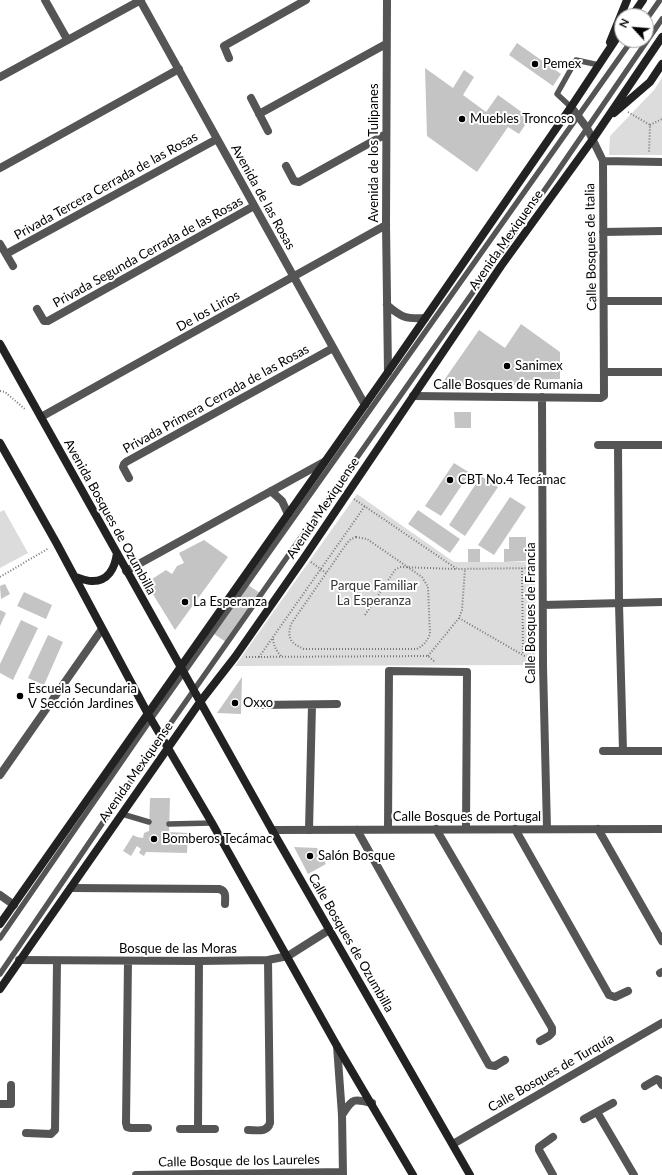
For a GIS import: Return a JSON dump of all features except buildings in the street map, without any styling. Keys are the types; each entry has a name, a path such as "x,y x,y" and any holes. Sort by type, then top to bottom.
{"main road":[{"path":"604,55 627,0"},
{"name":"Avenida Mexiquense","path":"0,989 200,702 235,656 304,558 501,266 593,139 662,38"},
{"name":"Avenida Mexiquense","path":"0,924 182,671 288,514 571,107 614,41"},
{"path":"608,117 621,108 650,82 662,64"},
{"name":"Avenida Bosques de Ozumbilla","path":"0,344 200,702"},
{"path":"0,443 57,544 149,716 288,956 337,1046 372,1103 413,1175"},
{"path":"75,577 90,581 102,579 110,573 115,564 117,554"},
{"name":"Calle Bosques de Ozumbilla","path":"200,702 470,1175"}],"street":[{"path":"44,0 67,39"},
{"path":"0,76 140,0"},
{"name":"Avenida de las Rosas","path":"140,0 365,405"},
{"path":"229,58 224,46 306,0"},
{"name":"Avenida de los Tulipanes","path":"387,0 386,226 388,372"},
{"path":"259,114 386,44"},
{"path":"0,168 179,69"},
{"path":"251,98 268,131"},
{"name":"Calle Bosques de Italia","path":"571,107 587,128 603,161 604,396"},
{"path":"286,166 294,181 299,182 386,134"},
{"name":"Privada Tercera Cerrada de las Rosas","path":"6,254 217,139"},
{"path":"603,161 662,162"},
{"name":"Privada Segunda Cerrada de las Rosas","path":"37,309 44,321 48,322 254,206"},
{"name":"De los Lirios","path":"41,417 386,226"},
{"path":"603,232 662,231"},
{"name":"Privada Tercera Cerrada de las Rosas","path":"0,244 13,266"},
{"path":"604,301 662,302"},
{"path":"387,305 402,317 425,318"},
{"name":"Privada Primera Cerrada de las Rosas","path":"129,478 123,467 126,462 333,348"},
{"path":"604,372 662,372"},
{"name":"Calle Bosques de Rumania","path":"413,396 600,398 604,396"},
{"name":"Calle Bosques de Francia","path":"542,397 543,666 547,829"},
{"path":"598,445 662,446"},
{"path":"618,446 619,604 623,751"},
{"path":"126,571 324,462"},
{"path":"271,491 282,501 288,514"},
{"path":"543,605 662,602"},
{"path":"0,775 102,629"},
{"path":"388,829 389,671 467,672 466,829"},
{"path":"260,705 337,704"},
{"path":"309,830 312,705"},
{"path":"603,751 662,751"},
{"path":"436,829 552,1028 552,1033 540,1041"},
{"path":"515,829 609,995 615,997 628,991"},
{"name":"Calle Bosques de Portugal","path":"272,830 662,829"},
{"path":"357,830 489,1065 495,1066 505,1060"},
{"path":"598,830 662,940"},
{"path":"71,888 220,888 225,892 225,904"},
{"path":"0,895 14,904"},
{"name":"Bosque de las Moras","path":"19,960 268,960 288,956 329,930"},
{"path":"248,1130 266,1130 269,1128 270,1123 268,960"},
{"path":"26,1133 52,1134 55,1130 57,961"},
{"path":"128,961 126,1123 127,1127 131,1128 148,1128"},
{"path":"198,1128 199,961"},
{"name":"Calle Bosques de Turquía","path":"453,1144 662,1023"},
{"path":"337,1046 342,1115 343,1173"},
{"path":"645,1086 657,1079 662,1085"},
{"path":"0,1104 11,1104 11,1085"},
{"path":"342,1115 354,1101 358,1100 372,1103"},
{"path":"584,1119 613,1103"},
{"path":"597,1112 634,1175"},
{"path":"180,1129 215,1129"},
{"path":"552,1137 541,1144 539,1150 553,1175"},
{"name":"Calle Bosque de los Laureles","path":"136,1175 343,1173"}],"lane":[{"path":"654,9 660,0"},
{"path":"0,974 161,737 662,19"},
{"path":"182,671 626,48"},
{"path":"571,107 557,94 576,60 598,65"},
{"path":"0,938 149,716"},
{"path":"122,814 149,822"},
{"path":"169,824 212,823"}],"path":[{"path":"621,108 650,125"},
{"path":"650,125 662,119"},
{"path":"648,162 650,125"},
{"path":"347,494 457,569"},
{"path":"259,657 365,506"},
{"path":"356,537 366,539 407,567 422,577 428,587 430,634 423,646 417,649 304,649 291,642 289,631 291,624 351,539 356,537"},
{"path":"0,577 57,544"},
{"path":"304,558 326,573"},
{"path":"364,614 395,570 400,567 457,569 543,568"},
{"path":"522,568 523,655"},
{"path":"428,656 459,618 462,610 465,569"},
{"path":"459,618 543,666"},
{"path":"273,637 273,645 277,652 282,656"},
{"path":"399,656 400,649"},
{"path":"235,656 428,656 449,672"}],"green space":[{"path":"662,78 662,155 609,155 610,136 654,90"},
{"name":"Parque Familiar La Esperanza","path":"357,494 454,562 535,562 535,665 235,666"},
{"path":"4,510 28,553 0,568 0,512"}],"place":[{"name":"Pemex","path":"535,64"},
{"name":"Muebles Troncoso","path":"462,119"},
{"name":"Sanimex","path":"507,366"},
{"name":"CBT No.4 Tecámac","path":"450,480"},
{"name":"La Esperanza","path":"185,602"},
{"name":"Escuela Secundaria V Sección Jardines","path":"20,696"},
{"name":"Oxxo","path":"235,703"},
{"name":"Bomberos Tecámac","path":"154,839"},
{"name":"Salón Bosque","path":"310,856"}]}
